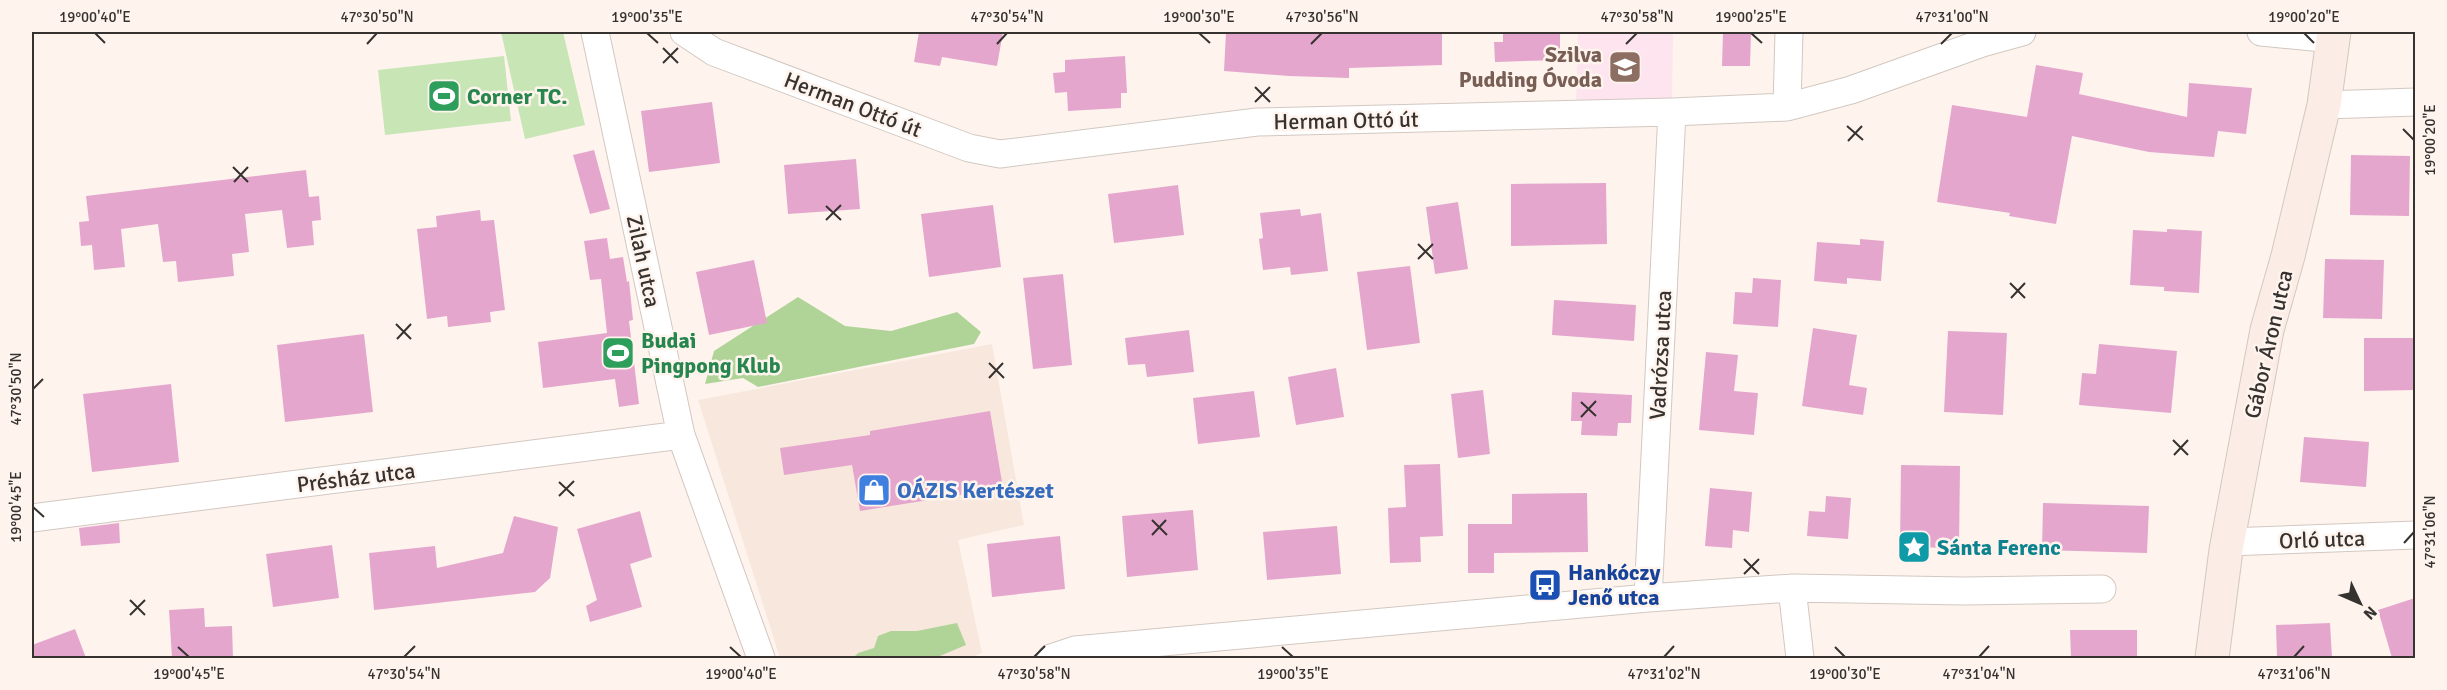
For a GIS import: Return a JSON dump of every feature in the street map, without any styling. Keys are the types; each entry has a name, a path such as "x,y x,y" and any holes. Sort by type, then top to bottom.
{"street":[{"name":"Zilah utca","path":"595,32 681,435 761,658"},
{"name":"Herman Ottó út","path":"684,32 714,52 969,148 1000,154 1257,122 1787,107 1851,90 1982,43 2022,32"},
{"path":"1787,107 1789,32"},
{"path":"2261,32 2301,36 2334,35"},
{"name":"Gábor Áron utca","path":"2212,658 2228,542 2267,330 2288,256 2324,105 2334,35"},
{"path":"2324,105 2415,102"},
{"name":"Vadrózsa utca","path":"1647,598 1672,112"},
{"name":"Présház utca","path":"32,518 681,435"},
{"name":"Orló utca","path":"2228,542 2415,535"},
{"path":"1792,588 1800,658"},
{"path":"1051,658 1075,650 1647,598 1792,588 1964,591 2102,588"}],"shaded area":[{"name":"Szilva Pudding Óvoda","path":"1578,32 1673,32 1672,103 1576,102"},
{"path":"992,344 1024,525 958,540 982,653 969,658 780,658 698,400"}],"green space":[{"name":"Corner TC.","path":"501,32 563,32 585,125 525,139"},
{"name":"Corner TC.","path":"504,56 511,121 385,135 378,70"},
{"path":"798,297 845,326 891,331 957,312 981,332 974,344 758,387 743,378 705,384 714,351"},
{"path":"957,623 966,645 935,658 853,658 858,653 874,648 878,636 891,631 917,631"}],"building":[{"path":"919,32 1003,32 997,66 942,57 940,66 914,62"},
{"path":"1226,32 1442,32 1442,65 1349,68 1349,78 1224,71"},
{"path":"1503,32 1560,32 1560,60 1495,62 1494,42 1503,42"},
{"path":"1723,32 1751,32 1750,66 1722,66"},
{"path":"1125,56 1127,93 1121,93 1121,108 1068,111 1067,92 1055,93 1053,73 1065,72 1065,60"},
{"path":"2036,65 2083,73 2079,94 2187,117 2189,83 2252,88 2246,134 2218,131 2214,157 2149,152 2072,136 2056,224 2009,216 2010,213 1937,202 1952,105 2027,117"},
{"path":"712,102 720,163 649,172 641,111"},
{"path":"594,150 610,209 590,214 573,155"},
{"path":"2351,155 2410,156 2409,216 2350,215"},
{"path":"856,159 860,209 788,214 784,165"},
{"path":"306,170 309,197 319,196 321,220 312,221 314,245 287,248 282,210 245,214 249,252 232,254 234,276 178,282 176,261 163,262 158,224 121,229 125,267 94,270 92,245 81,246 79,222 89,221 86,196"},
{"path":"1606,183 1607,244 1511,246 1511,184"},
{"path":"1178,185 1184,235 1114,243 1108,194"},
{"path":"1458,202 1468,269 1435,274 1426,207"},
{"path":"993,205 1001,267 929,277 921,214"},
{"path":"1300,209 1301,216 1321,213 1328,271 1291,275 1290,267 1263,270 1259,239 1263,238 1260,213"},
{"path":"480,210 481,221 494,220 505,310 490,312 491,322 448,327 447,316 427,319 417,229 437,227 436,216"},
{"path":"2167,229 2202,231 2199,293 2164,291 2164,287 2130,285 2133,230 2167,232"},
{"path":"607,238 610,259 623,257 627,282 629,281 633,320 629,321 639,404 619,407 615,379 543,388 538,342 607,333 601,279 590,280 584,241"},
{"path":"1860,239 1884,241 1881,281 1847,278 1847,284 1814,281 1817,242 1860,245"},
{"path":"2325,259 2384,260 2382,319 2323,318"},
{"path":"754,260 767,323 709,335 696,272"},
{"path":"1410,266 1420,343 1367,350 1357,272"},
{"path":"1063,274 1072,365 1033,369 1023,278"},
{"path":"1753,278 1781,280 1778,327 1733,324 1735,292 1752,293"},
{"path":"1554,300 1636,305 1634,341 1552,335"},
{"path":"1813,328 1857,335 1849,385 1867,388 1863,415 1802,406"},
{"path":"1189,330 1194,372 1147,377 1145,364 1128,365 1125,338"},
{"path":"1948,331 2007,333 2003,415 1944,412"},
{"path":"364,334 373,412 285,422 277,345"},
{"path":"2364,338 2415,338 2415,390 2364,391"},
{"path":"2099,344 2177,351 2171,413 2079,405 2082,373 2096,374"},
{"path":"1706,352 1738,355 1734,391 1758,393 1754,435 1699,430"},
{"path":"1336,368 1344,417 1296,425 1288,377"},
{"path":"171,384 179,462 92,472 83,394"},
{"path":"1483,390 1490,454 1458,458 1451,394"},
{"path":"1254,391 1260,437 1198,444 1193,398"},
{"path":"1572,392 1632,395 1631,423 1618,423 1617,436 1581,435 1582,421 1571,421"},
{"path":"990,411 1003,488 860,511 852,465 784,475 780,448 870,435 870,431"},
{"path":"2304,437 2369,442 2366,487 2300,482"},
{"path":"1440,464 1443,536 1420,537 1421,562 1390,563 1388,508 1406,507 1404,465"},
{"path":"1901,465 1960,466 1959,548 1900,547"},
{"path":"1710,488 1752,492 1749,532 1733,530 1732,548 1705,546"},
{"path":"1587,493 1588,552 1494,553 1494,573 1468,573 1468,524 1512,524 1512,494"},
{"path":"1826,496 1851,498 1848,539 1807,536 1809,511 1825,512"},
{"path":"2043,503 2149,506 2147,553 2042,550"},
{"path":"1193,510 1198,570 1127,577 1122,516"},
{"path":"640,511 652,557 630,564 642,607 590,622 586,606 597,600 577,529"},
{"path":"514,516 558,527 550,578 535,592 374,610 369,553 435,546 437,568 503,553"},
{"path":"119,523 120,543 81,546 79,528"},
{"path":"1337,526 1341,574 1267,580 1263,532"},
{"path":"1060,536 1065,589 992,597 987,544"},
{"path":"332,545 339,598 273,607 266,554"},
{"path":"2415,598 2415,658 2392,658 2378,610"},
{"path":"204,608 205,627 232,626 233,658 172,658 169,610"},
{"path":"2330,623 2332,658 2277,657 2276,625"},
{"path":"75,629 86,658 32,658 32,645"},
{"path":"2070,630 2137,630 2137,658 2071,658"}],"place":[{"name":"Szilva Pudding Óvoda","path":"1625,67"},
{"name":"Corner TC.","path":"444,96"},
{"name":"Budai Pingpong Klub","path":"618,353"},
{"name":"OÁZIS Kertészet","path":"874,490"},
{"name":"Sánta Ferenc","path":"1914,547"},
{"name":"Hankóczy Jenő utca","path":"1545,585"}]}
